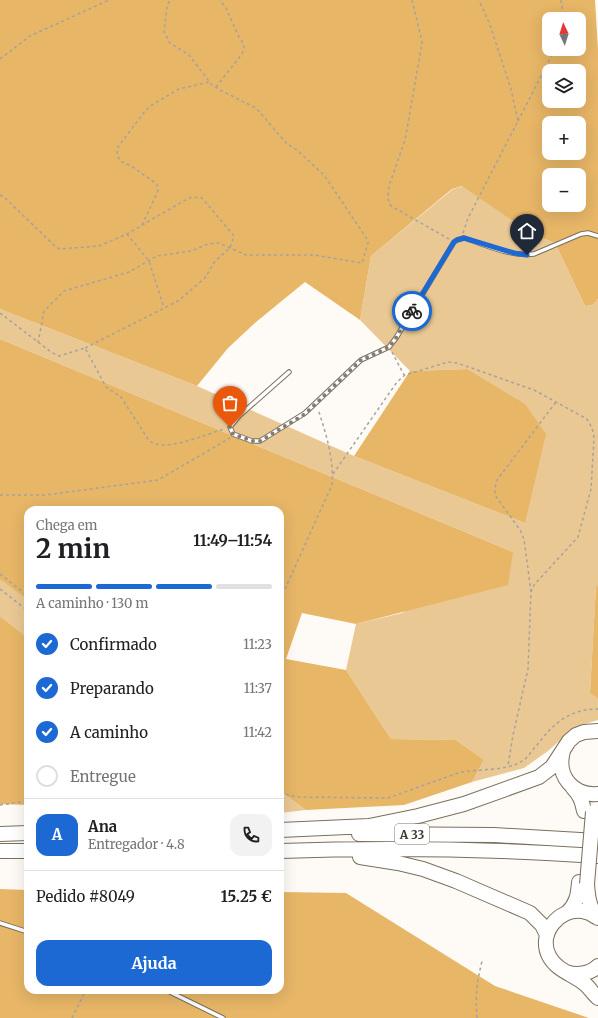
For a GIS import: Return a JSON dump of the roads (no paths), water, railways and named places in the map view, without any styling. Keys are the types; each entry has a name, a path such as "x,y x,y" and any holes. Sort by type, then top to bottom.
{"highway":[{"path":"284,831 369,826 388,823 435,812 502,791 539,777 552,767 569,741 576,735 584,732 598,731"},
{"path":"564,749 561,757 561,766 563,774 568,782 574,788 582,792 598,794"},
{"path":"568,782 580,794 588,812 583,883 577,901 567,913 554,921 547,935 546,944 548,954 553,962 560,969 585,984 598,998"},
{"path":"588,812 598,799"},
{"name":"A 33","path":"284,831 318,834 494,835 598,841"},
{"path":"0,834 24,833"},
{"name":"A 33","path":"284,853 324,850 444,850 537,852 598,856"},
{"path":"0,851 24,851"},
{"path":"284,853 356,857 398,863 423,869 456,881 530,913 542,925 547,935"},
{"path":"583,883 597,918"},
{"path":"567,913 582,911 597,918"},
{"path":"560,969 569,973 578,974 587,973 598,966"}],"lane":[{"path":"289,372 239,416 230,427 230,430 236,435 252,441 260,441 305,414 361,360 389,347 396,338 454,242 464,238 514,253 527,255 534,254 581,234 588,233 598,236"},
{"path":"0,923 24,931"},
{"path":"174,994 223,1018"}]}
